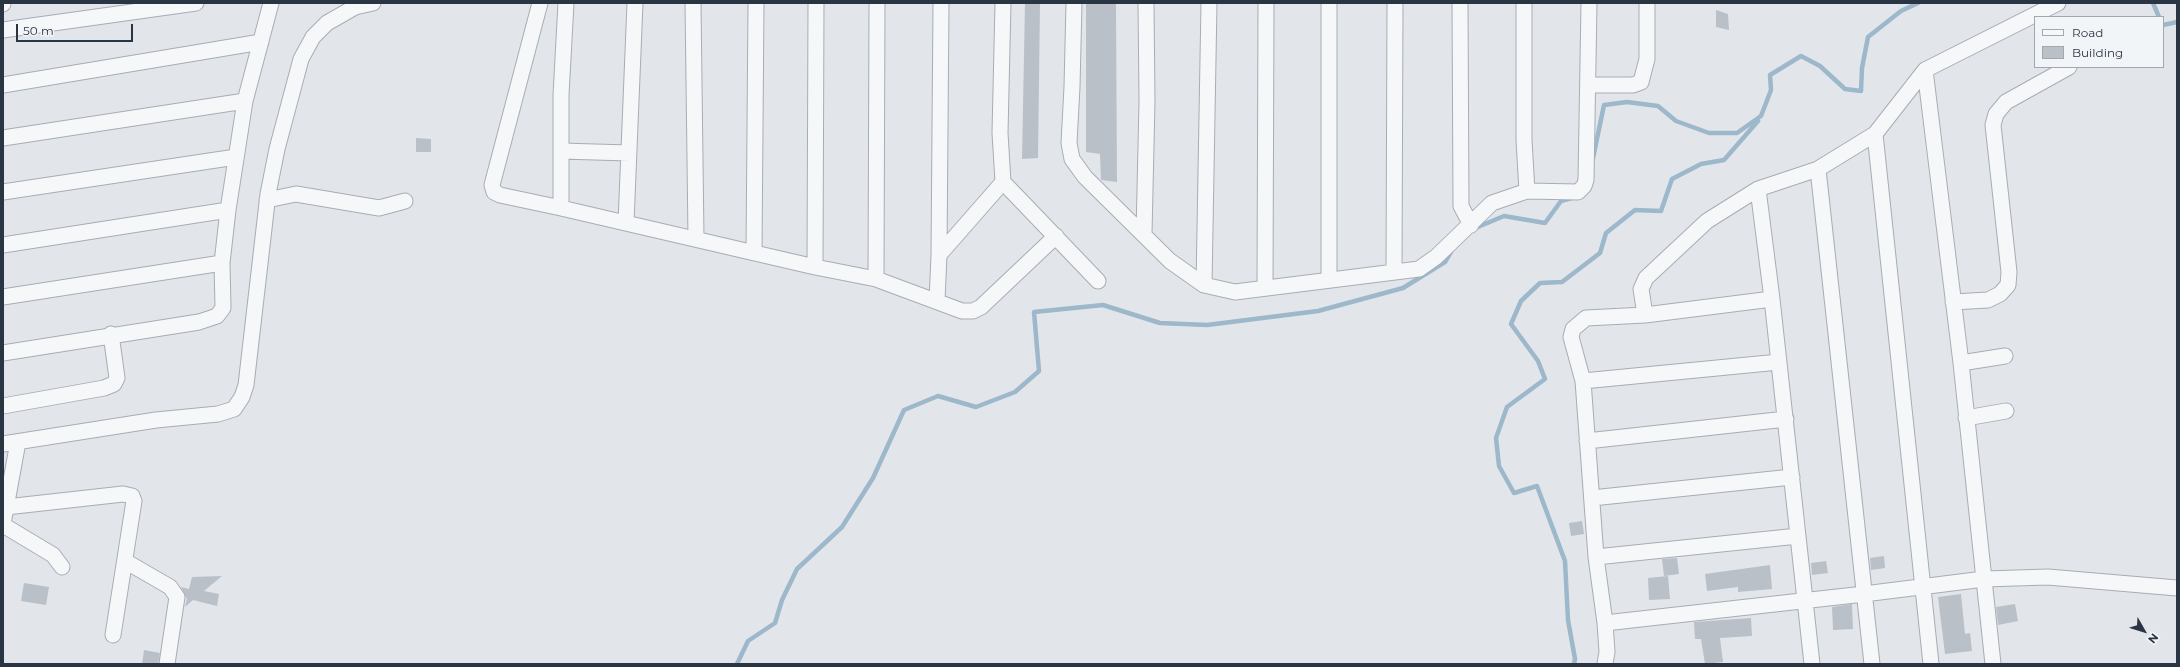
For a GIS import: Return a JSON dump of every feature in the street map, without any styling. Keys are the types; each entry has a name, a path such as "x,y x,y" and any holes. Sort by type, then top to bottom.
{"street":[{"path":"3,30 196,3"},
{"path":"3,353 111,334 199,322 217,316 222,308 222,263 228,210 245,101 271,3"},
{"path":"3,444 156,420 218,414 234,410 242,397 246,385 268,200 276,149 300,59 313,37 327,23 355,5 373,3"},
{"path":"540,3 492,185 494,192 500,195 696,238 815,268 876,279 962,311 973,311 980,307 1056,236"},
{"path":"561,208 561,96 566,3"},
{"path":"626,223 635,3"},
{"path":"693,3 696,238"},
{"path":"754,253 756,3"},
{"path":"815,268 816,3"},
{"path":"876,279 877,3"},
{"path":"937,301 940,255 941,3"},
{"path":"1003,3 1000,133 1003,182 1098,281"},
{"path":"1074,3 1069,143 1072,159 1085,176 1170,261 1204,285 1235,292 1419,269 1436,257 1471,225 1492,203 1527,191 1578,192 1584,186 1586,180 1589,3"},
{"path":"1144,234 1147,102 1146,3"},
{"path":"1204,285 1208,3"},
{"path":"1265,288 1266,3"},
{"path":"1329,3 1329,280"},
{"path":"1394,272 1395,3"},
{"path":"1460,3 1461,206 1471,225"},
{"path":"1524,3 1524,140 1527,191"},
{"path":"1588,85 1633,85 1640,82 1647,59 1647,3"},
{"path":"1645,315 1640,289 1646,278 1707,221 1758,189 1818,169 1875,134 1925,70 2058,3"},
{"path":"3,85 261,42"},
{"path":"1953,302 1988,300 2000,294 2008,285 2009,272 1993,125 1996,114 2006,102 2067,68"},
{"path":"1925,70 1961,363 1993,664"},
{"path":"3,138 245,101"},
{"path":"1875,134 1931,664"},
{"path":"561,151 629,152"},
{"path":"3,192 236,157"},
{"path":"1818,169 1872,664"},
{"path":"940,255 1003,182"},
{"path":"1758,189 1792,477 1804,601 1807,664"},
{"path":"268,200 296,194 379,208 405,201"},
{"path":"3,245 228,210"},
{"path":"3,297 222,263"},
{"path":"1604,664 1607,652 1605,623 1596,557 1583,381 1571,337 1576,325 1586,318 1645,315 1772,300"},
{"path":"3,406 104,388 114,384 117,378 111,334"},
{"path":"1961,363 2005,356"},
{"path":"1583,381 1779,362"},
{"path":"1966,418 2006,411"},
{"path":"1587,441 1786,419"},
{"path":"4,517 18,442"},
{"path":"1592,498 1792,477"},
{"path":"4,517 124,494 132,496 134,501 113,635"},
{"path":"4,517 53,555 62,567"},
{"path":"1596,557 1798,536"},
{"path":"124,561 170,587 177,597 167,664"},
{"path":"1605,623 1984,579 2048,577 2177,588"}],"building":[{"path":"1025,3 1040,3 1038,158 1022,159"},
{"path":"1086,3 1116,3 1117,182 1101,180 1100,154 1086,152"},
{"path":"1716,10 1728,14 1729,30 1716,27"},
{"path":"416,138 431,139 431,152 416,152"},
{"path":"1582,521 1584,534 1571,536 1569,523"},
{"path":"1884,556 1885,568 1871,570 1870,558"},
{"path":"1677,558 1679,574 1664,576 1662,559"},
{"path":"1826,561 1828,573 1812,575 1811,563"},
{"path":"1770,565 1772,589 1738,592 1738,587 1707,591 1705,574"},
{"path":"222,576 204,591 219,594 217,606 193,600 185,607 187,599 181,587 189,589 192,577"},
{"path":"1668,576 1670,599 1649,600 1648,578"},
{"path":"24,583 49,587 46,605 21,601"},
{"path":"1961,594 1965,634 1970,633 1972,651 1945,654 1938,597"},
{"path":"1852,604 1853,629 1833,630 1832,607"},
{"path":"2015,604 2018,621 1998,625 1996,607"},
{"path":"1751,618 1752,636 1720,638 1723,662 1705,664 1701,639 1695,639 1694,622"},
{"path":"144,650 160,653 158,664 142,664"}],"waterway":[{"path":"1593,158 1604,105 1627,102 1658,106 1676,121 1709,133 1737,133 1761,116 1771,90 1770,75 1801,56 1820,66 1845,89 1861,91 1862,68 1868,37 1901,11 1918,3"},
{"path":"2153,3 2159,16"},
{"path":"2164,25 2177,22"},
{"path":"1574,664 1575,659 1568,620 1565,561 1537,486 1514,493 1499,466 1496,438 1507,407 1545,379 1538,361 1511,324 1521,301 1540,283 1562,282 1600,253 1606,233 1635,210 1661,211 1672,179 1701,164 1724,160 1758,121"},
{"path":"1473,229 1504,216 1545,223 1561,201 1572,198"},
{"path":"737,664 748,641 775,623 782,600 797,569 842,527 873,478 904,410 938,396 976,407 1015,392 1039,371 1034,312 1103,305 1160,323 1207,325 1318,311 1403,288 1445,262 1452,250"}]}
